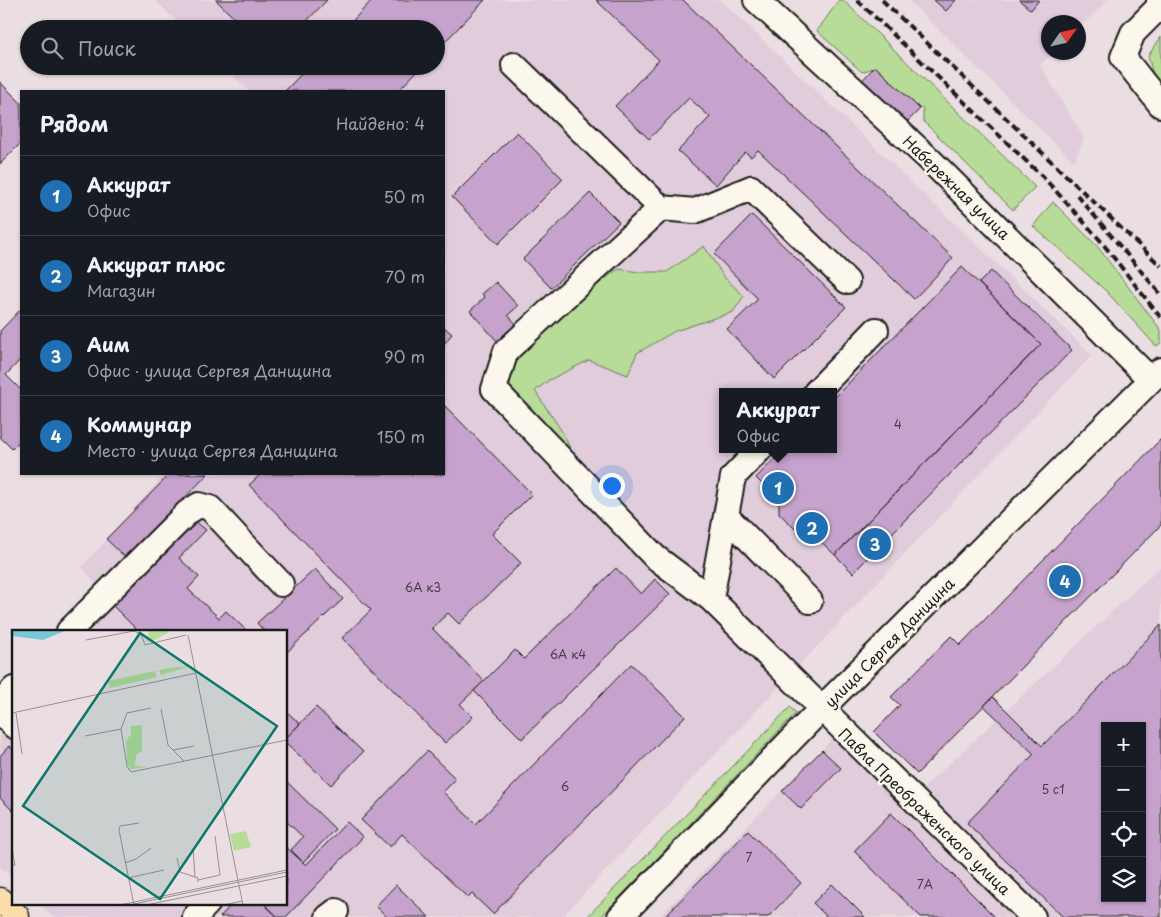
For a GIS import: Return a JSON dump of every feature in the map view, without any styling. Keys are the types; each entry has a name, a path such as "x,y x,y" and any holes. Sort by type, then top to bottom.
{"main road":[{"path":"0,902 15,917"}],"street":[{"name":"Набережная улица","path":"756,0 928,158 1156,375"},
{"path":"1159,0 1160,6 1134,33 1123,57 1161,105"},
{"path":"514,65 662,208 695,211 751,188 848,282"},
{"name":"Павла Преображенского улица","path":"662,208 506,351 494,389 655,558 711,599 1033,917"},
{"path":"820,388 876,330"},
{"name":"улица Сергея Данщина","path":"620,917 821,709 1156,375"},
{"path":"711,599 733,477 756,453"},
{"path":"70,630 133,565 188,512 199,505 210,508 281,584"},
{"path":"726,516 810,601"},
{"path":"0,704 12,691"},
{"path":"0,712 12,724"},
{"path":"195,917 207,904"}],"shaded area":[{"path":"155,0 721,0 1092,355 562,917 53,917 39,904 288,904 288,630 91,630 113,606 82,567 164,475 445,475 445,90 248,90 232,75 445,75 445,20 175,20"},
{"path":"908,0 1108,0 1086,21 1086,15 1041,15 1041,60 1045,60 1040,65 1084,138 1074,162"},
{"path":"1161,566 1161,917 659,917 835,736 904,806"},
{"path":"12,712 12,878 0,867 0,724"}],"green space":[{"path":"839,0 843,0 1035,187 1013,210 923,121 923,108 920,109 876,67 862,72 817,31"},
{"path":"1161,37 1161,83 1154,78 1148,56"},
{"path":"1053,202 1097,246 1161,330 1161,343 1156,346 1106,291 1033,226"},
{"path":"704,246 724,277 744,296 733,312 675,331 637,353 628,375 589,360 549,380 535,391 563,433 571,450 550,437 525,415 507,382 510,363 545,325 618,269 639,272 667,272"},
{"path":"790,707 796,713 601,917 587,917"}],"building":[{"path":"216,0 327,0 308,20 236,20"},
{"path":"372,0 485,0 445,42 445,20 353,20"},
{"path":"596,0 683,0 953,258 914,299 758,150 751,157 745,152 716,185 678,151 710,117 689,98 649,139 615,106 659,60"},
{"path":"934,0 956,0 946,11"},
{"path":"1019,0 1039,0 1031,10"},
{"path":"875,66 920,109 904,125 860,83"},
{"path":"300,75 413,75 399,90 286,90"},
{"path":"0,82 20,102 20,144 0,164"},
{"path":"517,132 563,179 498,244 452,197"},
{"path":"590,193 619,222 551,288 523,259"},
{"path":"752,215 846,307 774,379 727,329 758,299 714,254"},
{"path":"962,267 1041,344 835,555 810,531 798,532 779,513 779,501 756,478 780,453 837,453 837,395"},
{"path":"991,271 1072,350 853,573 835,555 1041,344 979,283"},
{"path":"496,282 518,306 508,315 517,325 498,342 470,311 485,297 482,294"},
{"path":"20,310 20,360 6,375 20,389 20,441 12,449 0,437 0,331"},
{"path":"445,328 452,334 445,343"},
{"path":"445,406 532,494 492,534 521,563 459,624 448,613 432,628 484,681 460,704 473,717 445,743 342,638 371,610 249,485 260,475 445,475"},
{"path":"1161,439 1161,525 917,774 874,732 900,705 891,697 951,636 960,645"},
{"path":"169,475 207,475 126,558 106,539"},
{"path":"194,520 206,530 179,558 199,577 188,589 219,618 226,611 246,630 137,630 113,606"},
{"path":"616,568 641,594 655,579 670,594 522,739 474,691 515,650 524,659"},
{"path":"315,569 343,599 288,651 288,630 263,630 257,623"},
{"path":"1161,625 1161,917 1063,917 967,823 1034,754 984,706 993,697 1042,746"},
{"path":"631,664 685,716 493,914 472,894 468,898 402,834 390,847 361,820 427,751 456,779 443,792 476,824"},
{"path":"316,707 363,752 331,785 288,745 288,736"},
{"path":"288,713 300,724 288,736"},
{"path":"9,746 12,749 12,810 0,798 0,756"},
{"path":"822,750 841,768 801,809 782,791"},
{"path":"288,783 335,829 303,862 291,850 303,837 288,823"},
{"path":"891,813 995,917 921,917 854,851"},
{"path":"347,822 363,837 286,917 278,917 264,904 288,904 288,849 306,865"},
{"path":"748,831 801,883 768,917 664,917"},
{"path":"832,884 865,917 827,917 813,903"},
{"path":"396,885 429,917 387,917 376,906"},
{"path":"232,904 264,904 278,917 220,917"}],"railway":[{"path":"857,0 1044,178 1100,240 1161,318"},
{"path":"882,0 1161,266"},
{"path":"1077,195 1161,295"}],"place":[{"name":"Аккурат","path":"778,488"},
{"name":"Аккурат плюс","path":"812,528"},
{"name":"Аим","path":"875,544"},
{"name":"Коммунар","path":"1065,581"}]}
